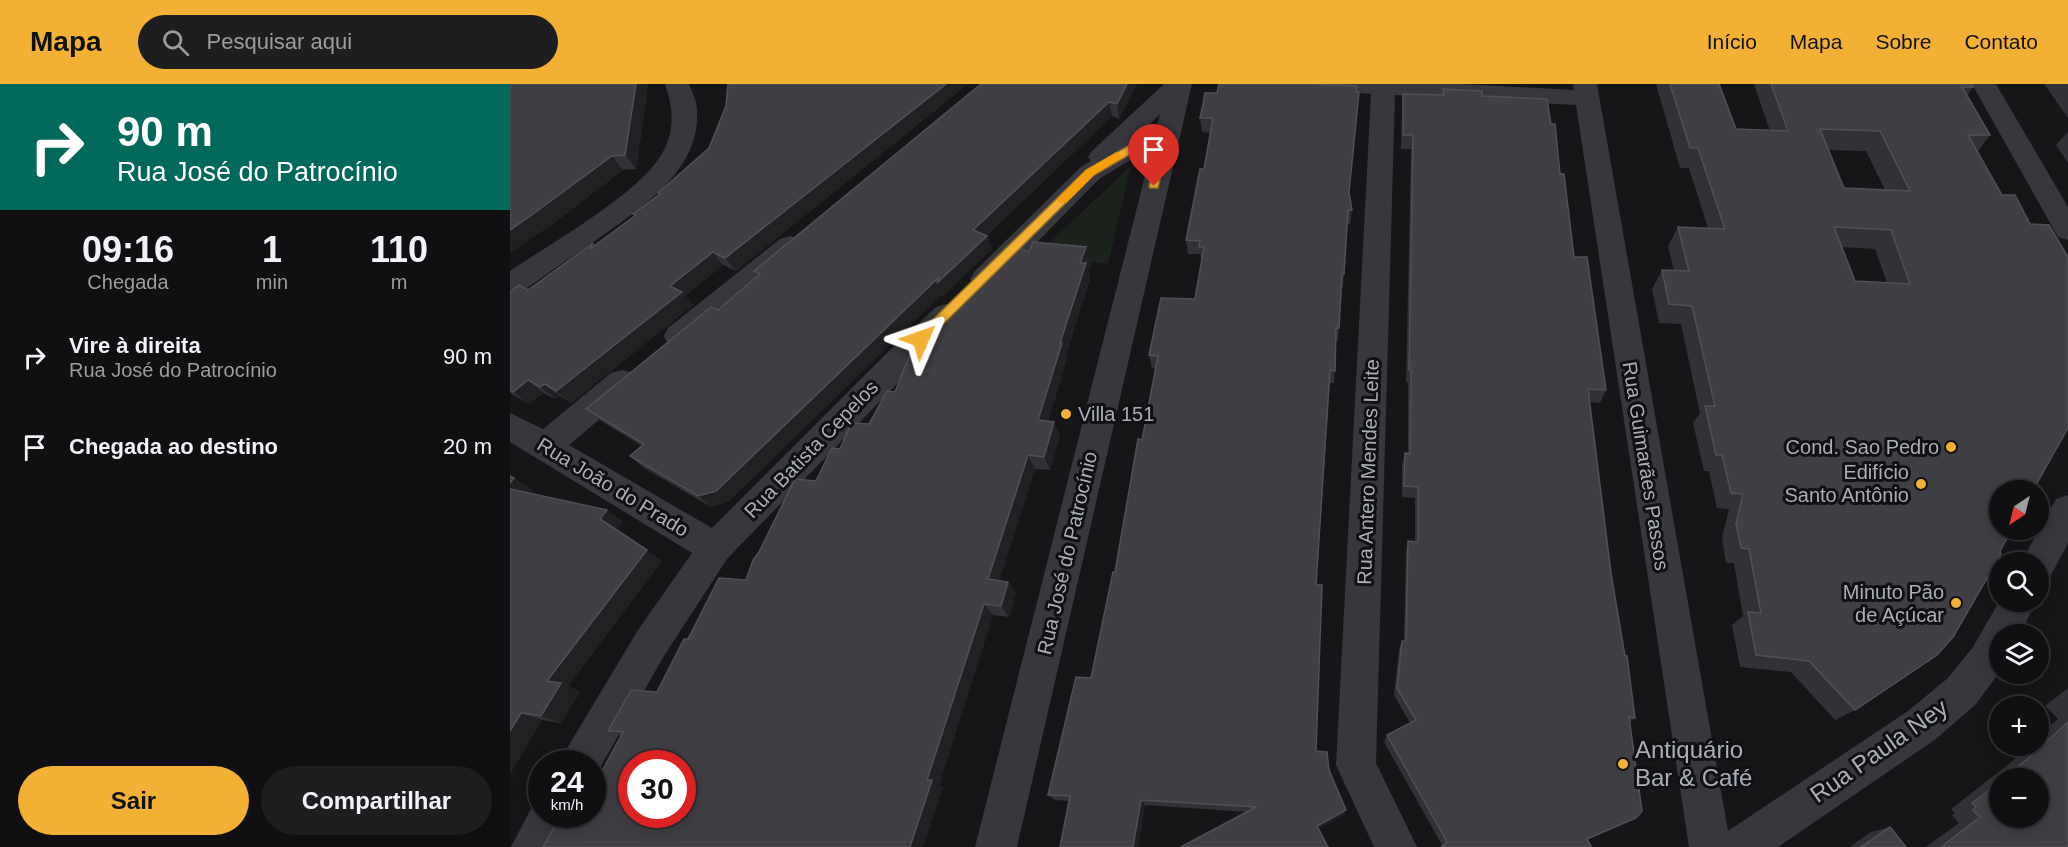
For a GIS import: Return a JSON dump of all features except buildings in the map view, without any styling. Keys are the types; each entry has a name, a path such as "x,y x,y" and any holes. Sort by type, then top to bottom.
{"street":[{"path":"510,286 626,205 663,172 675,152 684,126 684,104 677,84"},
{"name":"Rua José do Patrocínio","path":"996,847 1179,84"},
{"name":"Rua Batista Cepelos","path":"588,750 651,643 715,548 896,363 1090,173 1103,155 1179,84"},
{"path":"1320,84 1586,91"},
{"path":"1984,84 2068,230"},
{"name":"Rua Antero Mendes Leite","path":"1383,87 1356,765 1396,847"},
{"name":"Rua Guimarães Passos","path":"1586,91 1710,847"},
{"name":"Rua Batista Cepelos","path":"1090,173 1132,148 1163,147"},
{"path":"545,446 811,228"},
{"name":"Rua João do Prado","path":"510,426 715,548"},
{"path":"2045,552 2068,510"},
{"name":"Rua Paula Ney","path":"1741,847 1922,725 1962,691 1989,655"},
{"path":"532,847 543,828"}],"shaded area":[{"path":"1131,166 1108,264 1034,257"}],"slow traffic":[{"path":"1062,201 1090,173 1117,156"}],"place":[{"name":"Villa 151","path":"1066,414"},
{"name":"Cond. Sao Pedro","path":"1951,447"},
{"name":"Edifício Santo Antônio","path":"1921,484"},
{"name":"Minuto Pão de Açúcar","path":"1956,603"},
{"name":"Antiquário Bar & Café","path":"1623,764"}],"route":[{"path":"921,339 1090,173 1132,148 1163,147 1154,186"}]}
